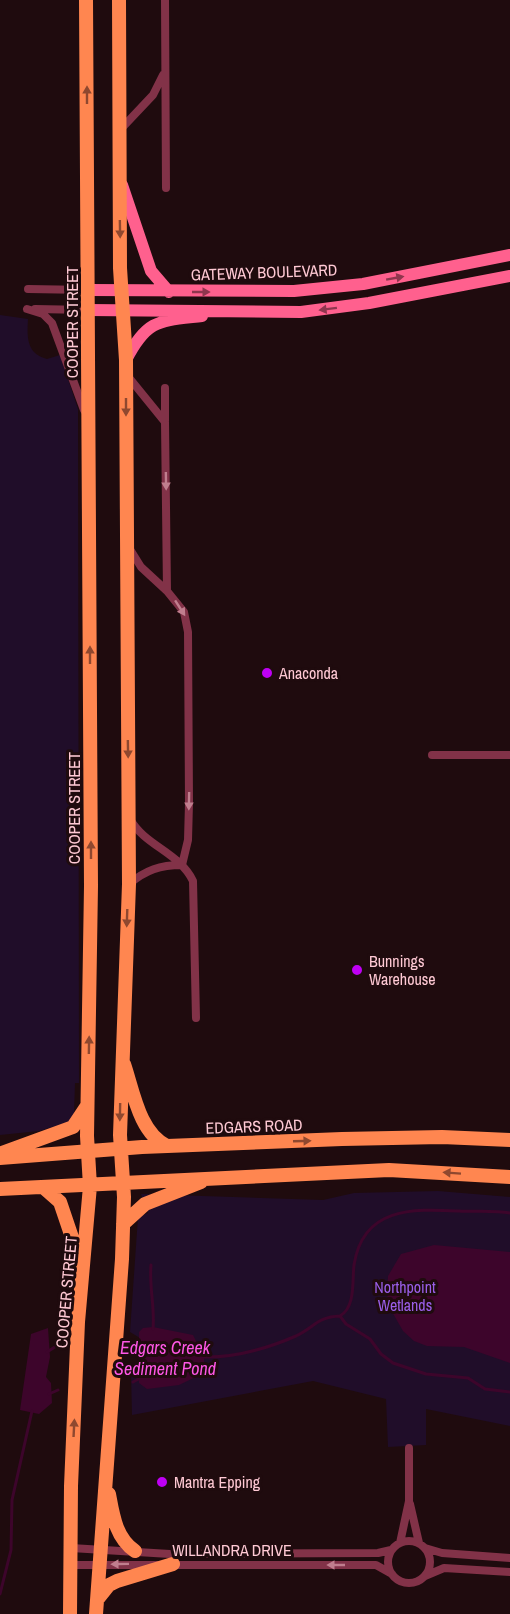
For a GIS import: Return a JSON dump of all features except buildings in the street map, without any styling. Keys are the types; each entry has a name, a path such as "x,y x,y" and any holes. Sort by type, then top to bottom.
{"main road":[{"name":"COOPER STREET","path":"70,1614 78,1322 84,1275 90,1186 88,1103 91,885 86,0"},
{"path":"97,1610 123,1224 122,1056 129,884 126,367 121,292 119,0"},
{"path":"122,1056 148,1130 158,1141 167,1146"},
{"path":"0,1156 73,1128 88,1103"},
{"name":"EDGARS ROAD","path":"0,1156 88,1153 167,1146 442,1137 510,1140"},
{"path":"0,1189 389,1170 510,1177"},
{"path":"123,1224 145,1204 209,1179"},
{"path":"43,1187 63,1208 84,1275"},
{"path":"105,1477 120,1536 124,1544 135,1551"},
{"path":"97,1610 109,1585 173,1564"}],"street":[{"path":"165,0 166,188"},
{"path":"119,131 153,95 165,69"},
{"path":"119,176 151,271 169,292"},
{"name":"GATEWAY BOULEVARD","path":"88,291 294,291 363,284 510,255"},
{"path":"165,422 126,367 141,334 151,326 171,319 224,313 301,312 369,303 510,276"},
{"path":"363,284 369,303"},
{"path":"28,289 88,291"},
{"path":"89,426 80,393 52,323 43,314 27,309 185,309 224,313"},
{"path":"165,388 167,591"},
{"path":"126,543 141,567 167,591 184,612 188,632 189,803 188,840 182,865"},
{"path":"432,755 510,755"},
{"path":"129,818 145,839 169,852 189,872 195,888 196,1018"},
{"path":"129,884 151,869 164,865 182,865"},
{"path":"409,1448 410,1501 429,1566 423,1578"},
{"path":"400,1542 410,1501"},
{"path":"510,1558 442,1553 406,1540 391,1550 388,1562 392,1574 397,1579 410,1583 444,1568 510,1572"},
{"name":"WILLANDRA DRIVE","path":"71,1548 260,1555 378,1553 391,1550"},
{"name":"WILLANDRA DRIVE","path":"70,1565 376,1565 392,1574"}],"green space":[{"path":"0,315 28,319 29,343 31,349 40,357 47,359 60,355 78,409 79,1083 75,1083 74,1114 70,1122 39,1131 0,1135"},
{"name":"Northpoint Wetlands","path":"438,1191 510,1197 510,1426 426,1409 426,1445 388,1447 386,1399 313,1381 132,1415 131,1374 138,1374 165,1353 130,1332 138,1217 148,1213 141,1194 323,1200 354,1193"}],"water":[{"path":"434,1245 510,1252 510,1363 464,1347 427,1346 414,1341 403,1331 391,1310 387,1295 388,1276 401,1254"},
{"name":"Edgars Creek Sediment Pond","path":"153,1327 193,1335 204,1357 204,1373 179,1385 147,1389 139,1383 139,1332 143,1328"},
{"path":"48,1328 50,1357 46,1377 51,1383 52,1403 39,1414 20,1410 31,1334"}],"waterway":[{"path":"340,1316 345,1312 351,1300 354,1265 359,1246 368,1231 379,1221 393,1215 425,1210 510,1213"},
{"path":"151,1265 153,1329"},
{"path":"202,1357 226,1356 262,1349 296,1336 321,1320 340,1316 346,1324 370,1339 381,1354 393,1363 426,1374 468,1378 485,1389 510,1392"},
{"path":"47,1352 58,1345"},
{"path":"133,1382 142,1377"},
{"path":"49,1394 58,1390"},
{"path":"0,1594 11,1550 12,1500 32,1411"}],"place":[{"name":"Anaconda","path":"267,673"},
{"name":"Bunnings Warehouse","path":"357,970"},
{"name":"Mantra Epping","path":"162,1482"}]}
